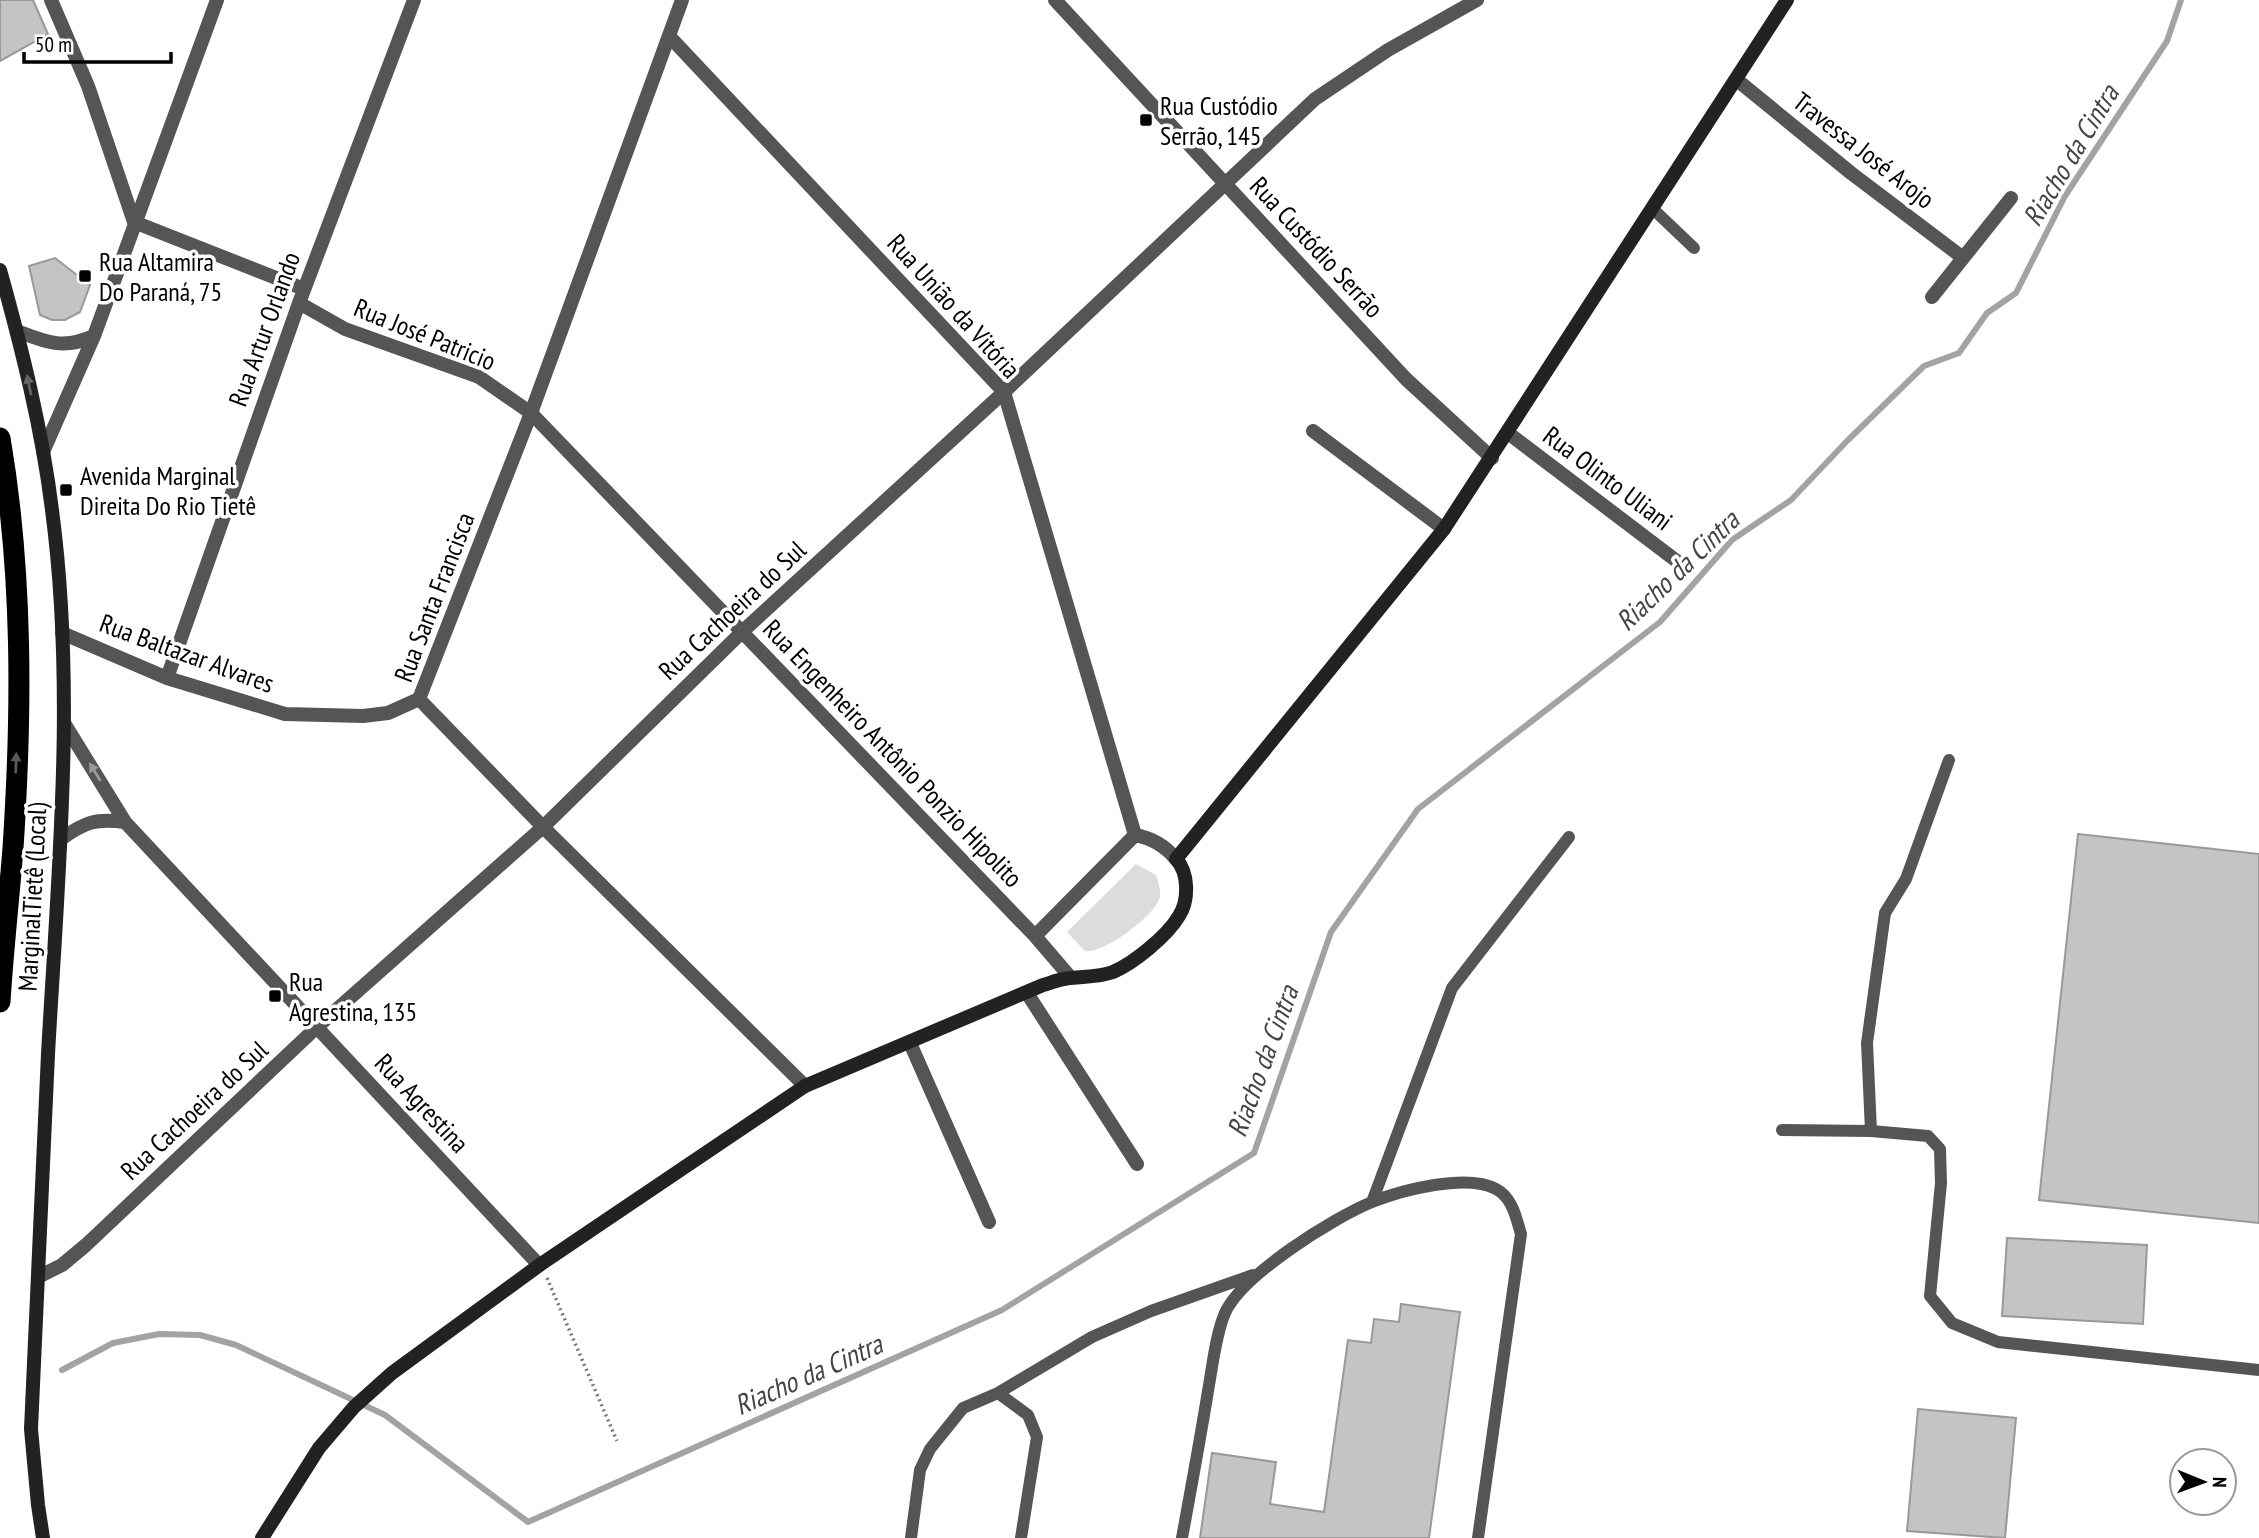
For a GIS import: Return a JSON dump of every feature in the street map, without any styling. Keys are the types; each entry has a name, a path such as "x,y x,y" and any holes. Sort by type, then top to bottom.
{"highway":[{"path":"0,438 19,624 13,846 0,1002"},
{"path":"0,531 19,624"}],"street":[{"path":"51,0 88,86 134,222"},
{"path":"43,452 94,336 217,0"},
{"name":"Rua Artur Orlando","path":"167,678 301,296 414,0"},
{"name":"Rua Santa Francisca","path":"682,0 531,413 419,699 542,827 805,1086"},
{"name":"Rua Custódio Serrão","path":"1055,0 1406,379 1492,458"},
{"name":"Rua Cachoeira do Sul","path":"38,1277 62,1265 86,1245 317,1027 542,827 743,631 1004,392 1315,99 1388,50 1477,0"},
{"path":"1176,859 1444,529 1787,0"},
{"name":"Rua União da Vitória","path":"668,36 1004,392 1135,835"},
{"name":"Travessa José Arojo","path":"1737,80 1851,173 1962,257"},
{"path":"1932,297 2011,198"},
{"name":"Rua José Patricio","path":"134,222 301,296 345,329 479,377 531,413"},
{"name":"MarginalTietê (Local)","path":"0,270 17,331 43,452 52,512 62,633 64,723 61,839 31,1429 37,1505 43,1538"},
{"path":"17,331 58,344 76,344 94,336"},
{"name":"Rua Engenheiro Antônio Ponzio Hipolito","path":"531,413 1035,936 1071,978"},
{"path":"1313,431 1444,529"},
{"name":"Rua Olinto Uliani","path":"1508,433 1678,562"},
{"name":"Rua Baltazar Alvares","path":"62,633 167,678 285,714 363,716 388,713 419,699"},
{"name":"Rua Agrestina","path":"64,723 125,822 540,1264"},
{"path":"61,839 82,824 103,819 125,822"},
{"path":"262,1538 319,1448 349,1413 392,1373 540,1264 805,1086 1043,985 1113,972 1141,955 1180,915 1186,885 1182,866 1168,850 1135,835 1035,936"},
{"path":"1027,993 1137,1164"},
{"path":"910,1043 989,1223"}],"lane":[{"path":"1653,209 1694,248"},
{"path":"1871,1131 1867,1043 1885,913 1906,879 1950,761"},
{"path":"1372,1202 1452,988 1569,837"},
{"path":"1782,1130 1871,1131 1928,1136 1940,1149 1941,1183 1930,1296 1952,1323 1998,1342 2259,1370"},
{"path":"911,1538 920,1470 930,1449 963,1408 998,1393 1092,1337 1151,1311 1257,1274 1323,1229 1372,1202 1427,1186 1467,1182 1496,1189 1507,1198 1521,1234 1478,1538"},
{"path":"1182,1538 1214,1357 1225,1312 1257,1274"},
{"path":"998,1393 1028,1415 1037,1437 1021,1538"}],"path":[{"path":"540,1264 617,1441"}],"shaded area":[{"path":"1136,864 1156,875 1160,897 1156,905 1140,923 1116,940 1085,951 1067,932"}],"building":[{"path":"0,0 33,0 48,34 0,61"},
{"path":"55,258 90,285 80,312 65,320 52,320 40,315 29,266"},
{"path":"2078,834 2259,854 2259,1223 2039,1200"},
{"path":"2007,1238 2147,1245 2143,1324 2002,1316"},
{"path":"1401,1304 1460,1312 1429,1538 1200,1538 1212,1453 1276,1462 1270,1504 1324,1512 1348,1340 1371,1343 1374,1319 1399,1322"},
{"path":"1918,1409 2016,1418 2005,1538 1907,1531"}],"waterway":[{"name":"Riacho da Cintra","path":"62,1370 113,1343 159,1334 200,1335 236,1345 385,1415 528,1522 1002,1310 1254,1153 1331,932 1418,809 1660,622 1732,540 1791,500 1924,366 1959,353 1987,313 2016,293 2065,196 2167,41 2181,0"}],"place":[{"name":"Rua Custódio Serrão, 145","path":"1146,120"},
{"name":"Rua Altamira Do Paraná, 75","path":"85,276"},
{"name":"Avenida Marginal Direita Do Rio Tietê","path":"66,490"},
{"name":"Rua Agrestina, 135","path":"275,996"}]}
